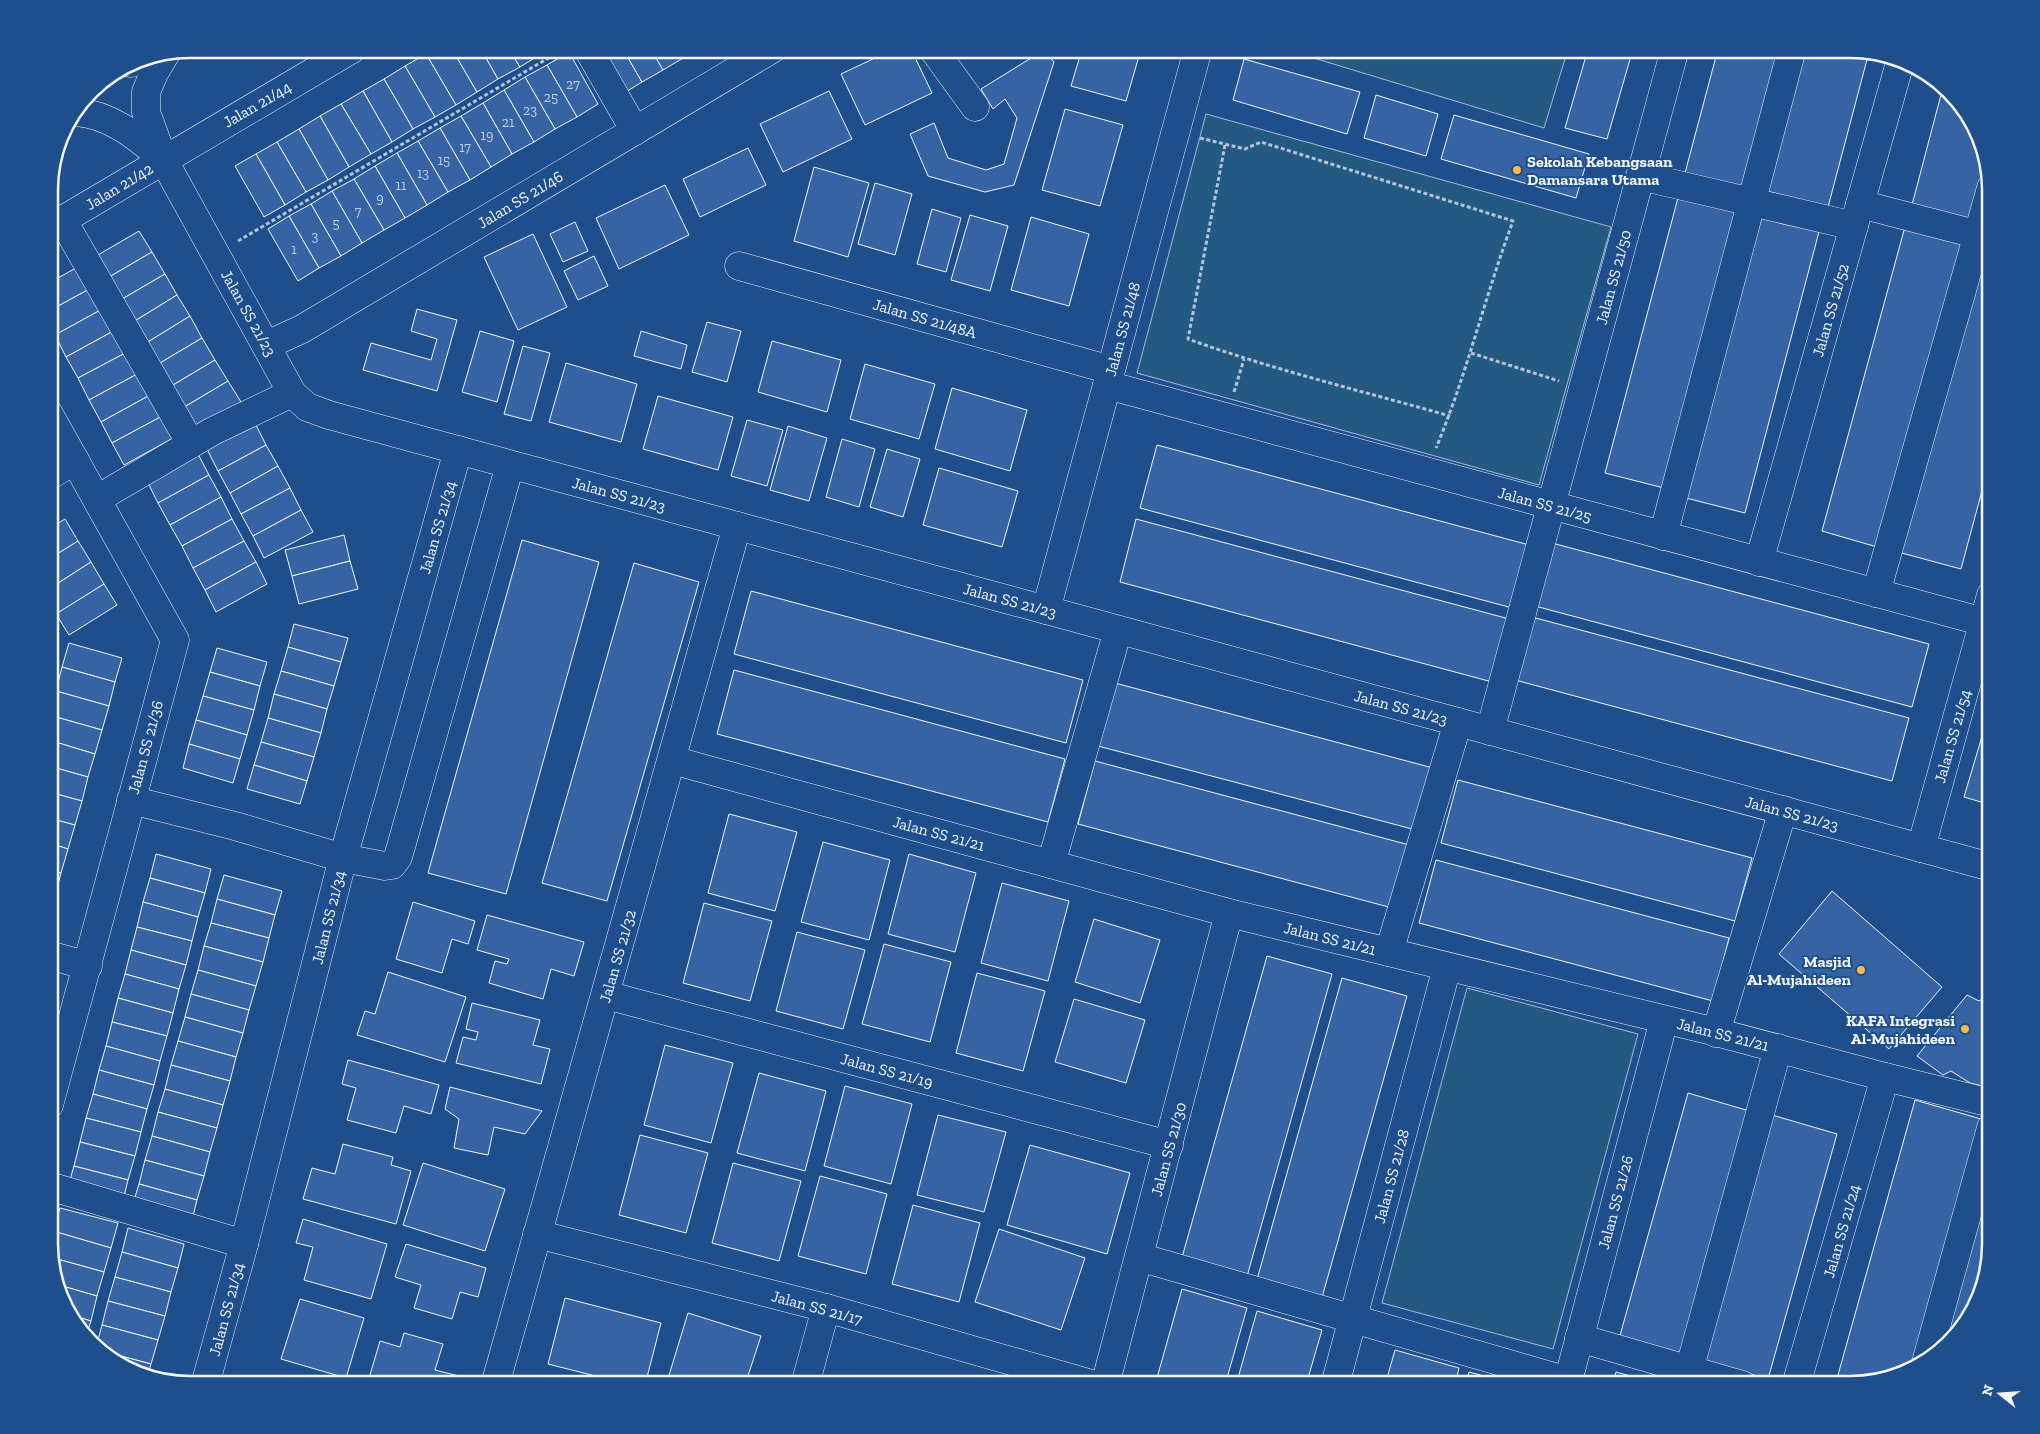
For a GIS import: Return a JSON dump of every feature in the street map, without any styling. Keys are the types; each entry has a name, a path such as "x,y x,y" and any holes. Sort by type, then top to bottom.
{"main road":[{"name":"Jalan 21/44","path":"163,159 337,58"},
{"path":"593,58 636,130"},
{"name":"Jalan SS 21/46","path":"267,345 302,328 757,58"},
{"path":"940,58 975,108"},
{"name":"Jalan SS 21/48","path":"1046,610 1196,58"},
{"name":"Jalan SS 21/50","path":"1490,731 1673,58"},
{"path":"1663,536 1790,58"},
{"name":"Jalan SS 21/23","path":"161,61 146,92 146,112 163,159 292,393 307,407 328,415 510,465 1982,865"},
{"name":"Jalan SS 21/52","path":"1759,562 1899,67"},
{"name":"Jalan SS 21/23","path":"82,113 111,121 136,136 163,159"},
{"name":"Jalan 21/42","path":"58,223 163,159"},
{"path":"1640,176 1752,202 1857,215 1982,236"},
{"path":"58,227 190,444"},
{"path":"1876,593 1982,247"},
{"name":"Jalan SS 21/48A","path":"738,266 1109,378"},
{"name":"Jalan SS 21/25","path":"1109,378 1226,418 1982,621"},
{"path":"96,499 213,431 292,393"},
{"name":"Jalan SS 21/36","path":"58,430 175,640 58,1073"},
{"name":"Jalan SS 21/34","path":"207,1376 244,1244 343,858 458,450"},
{"path":"58,470 75,460"},
{"path":"131,800 235,826 343,858 385,866 392,865 398,857 510,465"},
{"name":"Jalan SS 21/32","path":"498,1376 737,526"},
{"name":"Jalan SS 21/54","path":"1920,848 1982,629"},
{"path":"1051,864 1118,630"},
{"path":"1389,952 1458,722"},
{"name":"Jalan SS 21/21","path":"672,760 1229,913 1778,1048 1982,1101"},
{"path":"1716,1033 1783,810"},
{"name":"Jalan SS 21/30","path":"1107,1376 1229,913"},
{"path":"58,958 88,966"},
{"name":"Jalan SS 21/28","path":"1337,1376 1447,967"},
{"name":"Jalan SS 21/19","path":"606,995 1169,1145"},
{"name":"Jalan SS 21/26","path":"1569,1376 1664,1020"},
{"path":"1687,1376 1778,1048"},
{"name":"Jalan SS 21/24","path":"1802,1376 1885,1077"},
{"path":"1929,1350 1982,1160"},
{"path":"58,1189 244,1244"},
{"name":"Jalan SS 21/17","path":"537,1234 826,1308 1064,1376"},
{"path":"1139,1257 1353,1318 1544,1376"},
{"path":"807,1376 826,1308"},
{"path":"1579,1338 1684,1376"}],"path":[{"path":"216,254 550,58"},
{"path":"1426,472 1450,416 1513,221 1261,142 1245,149 1225,145 1188,339 1244,359 1450,416"},
{"path":"1471,353 1583,388"},
{"path":"1226,418 1244,359"}],"shaded area":[{"path":"1314,58 1565,58 1544,128"},
{"path":"1206,114 1611,227 1539,485 1137,373"},
{"path":"1467,988 1638,1034 1553,1349 1382,1303"}],"building":[{"path":"419,58 428,58 456,105 435,117 405,66"},
{"path":"428,58 457,58 477,92 456,105"},
{"path":"457,58 486,58 498,79 477,92"},
{"path":"486,58 514,58 520,67 498,79"},
{"path":"514,58 535,58 520,67"},
{"path":"559,58 572,58 598,104 577,117 547,65"},
{"path":"599,58 628,58 642,82 621,95"},
{"path":"628,58 656,58 663,70 642,82"},
{"path":"656,58 683,58 663,70"},
{"path":"875,58 915,58 932,93 865,125 841,74"},
{"path":"1031,58 1051,58 1054,62 1014,185 985,192 928,176 910,134 934,123 948,158 986,170 1004,164 1017,118 1005,99 993,109 981,89"},
{"path":"1079,58 1138,58 1126,101 1071,86"},
{"path":"1585,58 1630,58 1607,139 1565,128"},
{"path":"1716,58 1784,58 1748,189 1685,173"},
{"path":"1801,58 1867,59 1828,207 1766,191"},
{"path":"1244,59 1360,92 1347,134 1233,100"},
{"path":"547,65 577,117 555,129 525,77"},
{"path":"405,66 435,117 413,129 384,79"},
{"path":"525,77 555,129 534,142 504,90"},
{"path":"384,79 413,129 392,142 363,91"},
{"path":"504,90 534,142 512,154 483,103"},
{"path":"363,91 392,142 371,154 341,104"},
{"path":"829,91 852,139 783,172 760,124"},
{"path":"1941,93 1960,116 1976,147 1981,172 1982,195 1975,221 1912,205"},
{"path":"1376,95 1438,114 1426,156 1364,138"},
{"path":"483,103 512,154 491,167 461,116"},
{"path":"341,104 371,154 349,167 320,116"},
{"path":"1065,109 1123,125 1100,206 1042,190"},
{"path":"1454,115 1589,154 1576,198 1441,159"},
{"path":"320,116 349,167 328,180 299,129"},
{"path":"461,116 491,167 470,180 440,128"},
{"path":"440,128 470,180 448,192 418,141"},
{"path":"299,129 328,180 306,192 277,142"},
{"path":"418,141 448,192 427,205 397,153"},
{"path":"277,142 306,192 285,205 256,154"},
{"path":"748,148 766,185 700,217 683,179"},
{"path":"397,153 427,205 405,218 375,166"},
{"path":"256,154 285,205 264,217 235,166"},
{"path":"375,166 405,218 384,230 354,179"},
{"path":"814,167 869,183 848,257 794,241"},
{"path":"354,179 384,230 362,243 332,191"},
{"path":"875,183 912,194 895,255 858,244"},
{"path":"665,185 689,235 619,269 596,218"},
{"path":"332,191 362,243 341,256 311,204"},
{"path":"1679,194 1742,210 1668,489 1605,473"},
{"path":"311,204 341,256 319,268 289,216"},
{"path":"1759,208 1821,224 1745,513 1682,497"},
{"path":"932,209 961,218 946,272 917,264"},
{"path":"970,215 1008,226 990,291 951,280"},
{"path":"289,216 319,268 298,281 268,229"},
{"path":"1031,217 1089,234 1069,306 1011,290"},
{"path":"575,222 588,251 563,262 550,234"},
{"path":"1906,223 1969,240 1884,549 1822,531"},
{"path":"139,231 152,252 104,280 91,259"},
{"path":"533,234 567,307 518,330 484,257"},
{"path":"1982,244 1982,491 1961,569 1898,552"},
{"path":"152,252 165,274 117,302 104,280"},
{"path":"594,256 608,286 578,300 564,271"},
{"path":"83,264 95,286 58,306 58,278"},
{"path":"165,274 177,295 130,324 117,302"},
{"path":"95,286 106,307 58,333 58,306"},
{"path":"177,295 190,316 143,345 130,324"},
{"path":"106,307 117,329 66,357 58,341 58,333"},
{"path":"417,309 457,320 437,391 363,370 371,343 431,360 437,339 411,331"},
{"path":"190,316 202,338 155,366 143,345"},
{"path":"707,322 741,331 727,382 692,372"},
{"path":"117,329 129,351 78,378 66,357"},
{"path":"480,331 514,341 497,402 462,392"},
{"path":"641,331 687,345 681,369 634,356"},
{"path":"202,338 215,360 168,388 155,366"},
{"path":"772,341 841,360 827,412 758,392"},
{"path":"523,346 550,353 531,421 504,414"},
{"path":"129,351 141,372 89,400 78,378"},
{"path":"215,360 228,381 181,409 168,388"},
{"path":"566,363 637,384 621,442 549,422"},
{"path":"865,364 935,384 919,439 850,419"},
{"path":"141,372 152,394 101,422 89,400"},
{"path":"228,381 241,402 194,431 181,409"},
{"path":"952,388 1027,410 1010,471 935,449"},
{"path":"152,394 164,415 112,443 101,422"},
{"path":"658,396 733,417 718,470 643,449"},
{"path":"164,415 175,437 124,465 112,443"},
{"path":"747,420 783,430 767,486 731,476"},
{"path":"255,423 266,445 218,471 207,449"},
{"path":"788,426 827,438 809,501 770,490"},
{"path":"842,439 875,449 859,507 826,497"},
{"path":"266,445 278,466 230,493 218,471"},
{"path":"1157,445 1533,546 1516,609 1140,508"},
{"path":"887,449 920,459 903,517 870,507"},
{"path":"198,454 209,475 158,503 147,481"},
{"path":"278,466 290,488 241,514 230,493"},
{"path":"939,468 1018,491 1002,547 923,525"},
{"path":"209,475 221,497 170,525 158,503"},
{"path":"290,488 301,510 253,536 241,514"},
{"path":"221,497 232,519 182,546 170,525"},
{"path":"301,510 313,532 264,558 253,536"},
{"path":"65,519 78,541 58,553 58,523"},
{"path":"232,519 244,541 193,568 182,546"},
{"path":"1136,519 1513,620 1496,683 1120,582"},
{"path":"344,535 350,561 292,576 285,550"},
{"path":"522,540 599,562 506,894 428,873"},
{"path":"78,541 91,562 58,583 58,553"},
{"path":"244,541 256,562 205,590 193,568"},
{"path":"1552,543 1929,644 1912,707 1535,606"},
{"path":"350,561 358,589 299,604 292,576"},
{"path":"91,562 104,584 58,613 58,583"},
{"path":"256,562 267,584 216,612 205,590"},
{"path":"634,563 699,582 607,901 542,883"},
{"path":"104,584 117,605 69,635 58,617 58,613"},
{"path":"751,591 1083,680 1066,743 734,654"},
{"path":"1532,617 1909,718 1892,781 1515,680"},
{"path":"294,624 348,638 341,662 288,647"},
{"path":"69,643 122,658 115,682 62,667"},
{"path":"288,647 341,662 334,686 281,671"},
{"path":"217,648 267,662 260,686 210,672"},
{"path":"62,667 115,682 109,706 58,692"},
{"path":"734,670 1065,759 1048,822 717,734"},
{"path":"281,671 334,686 327,709 274,694"},
{"path":"210,672 260,686 254,710 203,696"},
{"path":"1115,683 1433,768 1416,830 1098,746"},
{"path":"58,692 109,706 102,730 58,718"},
{"path":"274,694 327,709 321,733 268,718"},
{"path":"203,696 254,710 247,735 196,720"},
{"path":"58,718 102,730 95,754 58,743"},
{"path":"268,718 321,733 314,757 261,742"},
{"path":"196,720 247,735 240,759 189,744"},
{"path":"1982,736 1982,802 1964,797"},
{"path":"261,742 314,757 307,781 254,765"},
{"path":"58,743 95,754 88,777 58,769"},
{"path":"189,744 240,759 233,783 183,768"},
{"path":"1095,761 1413,846 1396,909 1078,824"},
{"path":"254,765 307,781 300,804 247,789"},
{"path":"58,769 88,777 82,801 58,794"},
{"path":"1458,780 1752,858 1735,921 1441,843"},
{"path":"58,794 82,801 75,825 58,820"},
{"path":"729,814 797,832 775,911 708,893"},
{"path":"58,820 75,825 68,849 58,846"},
{"path":"823,842 890,860 869,940 801,922"},
{"path":"58,846 68,849 61,873 58,872"},
{"path":"156,854 211,869 205,893 150,878"},
{"path":"909,854 976,873 955,952 888,934"},
{"path":"1436,860 1729,938 1713,1001 1419,923"},
{"path":"58,872 61,873 58,884"},
{"path":"224,875 282,891 275,915 217,899"},
{"path":"150,878 205,893 198,917 143,902"},
{"path":"1002,883 1069,901 1048,981 981,963"},
{"name":"Masjid Al-Mujahideen","path":"1832,891 1942,987 1889,1049 1779,954"},
{"path":"217,899 275,915 269,938 211,923"},
{"path":"143,902 198,917 192,941 137,927"},
{"path":"413,902 475,921 468,944 452,939 442,973 396,959"},
{"path":"704,903 772,921 750,1001 683,983"},
{"path":"487,915 584,942 574,976 551,969 543,999 489,983 495,961 507,964 509,959 477,950"},
{"path":"1094,919 1160,940 1140,1003 1075,982"},
{"path":"211,923 269,938 263,962 204,946"},
{"path":"137,927 192,941 186,965 131,950"},
{"path":"797,932 865,950 843,1029 776,1011"},
{"path":"884,944 951,962 930,1042 862,1024"},
{"path":"204,946 263,962 256,986 198,970"},
{"path":"131,950 186,965 179,989 125,974"},
{"path":"1267,956 1332,974 1246,1280 1181,1261"},
{"path":"198,970 256,986 249,1010 191,994"},
{"path":"388,972 466,997 445,1062 357,1035 365,1011 375,1014"},
{"path":"977,973 1045,991 1023,1071 956,1053"},
{"path":"125,974 179,989 173,1013 118,998"},
{"path":"1342,978 1407,996 1321,1301 1256,1283"},
{"path":"191,994 249,1010 243,1033 185,1017"},
{"name":"KAFA Integrasi Al-Mujahideen","path":"1967,995 1979,1001 1982,999 1982,1086 1970,1083 1951,1071 1943,1075 1917,1056"},
{"path":"118,998 173,1013 167,1036 112,1022"},
{"path":"1074,999 1145,1020 1126,1083 1055,1062"},
{"path":"472,1003 540,1020 533,1045 550,1049 541,1084 456,1063 463,1037 476,1040 478,1032 466,1029"},
{"path":"185,1017 243,1033 236,1057 178,1041"},
{"path":"112,1022 167,1036 160,1061 106,1046"},
{"path":"178,1041 236,1057 230,1081 171,1065"},
{"path":"665,1045 733,1063 711,1143 644,1125"},
{"path":"106,1046 160,1061 154,1085 99,1070"},
{"path":"348,1060 439,1085 431,1114 404,1106 396,1133 347,1120 356,1088 342,1084"},
{"path":"171,1065 230,1081 223,1105 165,1089"},
{"path":"99,1070 154,1085 147,1109 93,1094"},
{"path":"759,1073 826,1091 805,1171 737,1153"},
{"path":"845,1086 912,1104 891,1184 824,1166"},
{"path":"450,1087 542,1111 525,1134 494,1127 488,1155 454,1148 459,1119 445,1109"},
{"path":"165,1089 223,1105 217,1128 158,1112"},
{"path":"1688,1093 1753,1112 1684,1357 1619,1339"},
{"path":"93,1094 147,1109 141,1132 86,1118"},
{"path":"1915,1100 1981,1119 1913,1361 1885,1372 1868,1375 1838,1375"},
{"path":"158,1112 217,1128 210,1152 152,1136"},
{"path":"938,1115 1006,1132 984,1212 917,1195"},
{"path":"1772,1115 1837,1134 1769,1376 1757,1376 1703,1361"},
{"path":"86,1118 141,1132 135,1156 80,1142"},
{"path":"640,1135 708,1153 686,1233 619,1215"},
{"path":"152,1136 210,1152 204,1176 145,1160"},
{"path":"80,1142 135,1156 128,1180 74,1166"},
{"path":"343,1144 393,1157 391,1165 411,1171 396,1224 303,1199 312,1168 335,1174"},
{"path":"1030,1145 1130,1173 1107,1254 1007,1225"},
{"path":"145,1160 204,1176 197,1200 139,1184"},
{"path":"423,1163 505,1189 485,1251 403,1225"},
{"path":"733,1163 801,1181 779,1261 712,1243"},
{"path":"74,1166 128,1180 122,1204 67,1190"},
{"path":"820,1176 887,1194 866,1274 798,1256"},
{"path":"139,1184 197,1200 191,1224 132,1207"},
{"path":"1982,1189 1982,1245 1978,1279 1969,1303 1960,1318 1939,1343"},
{"path":"913,1205 980,1223 959,1302 892,1284"},
{"path":"60,1208 118,1223 111,1248 58,1232"},
{"path":"303,1219 387,1244 371,1299 304,1280 313,1247 296,1243"},
{"path":"128,1228 184,1244 178,1268 122,1252"},
{"path":"999,1229 1085,1258 1061,1330 975,1302"},
{"path":"58,1232 111,1248 104,1272 59,1259"},
{"path":"406,1244 486,1268 478,1297 460,1292 452,1319 414,1308 421,1285 395,1277"},
{"path":"122,1252 178,1268 171,1292 115,1277"},
{"path":"59,1259 104,1272 97,1296 65,1287"},
{"path":"115,1277 171,1292 165,1316 108,1301"},
{"path":"65,1287 97,1296 91,1321 80,1318"},
{"path":"1182,1289 1247,1308 1228,1376 1158,1376"},
{"path":"565,1298 661,1323 647,1376 595,1376 548,1364"},
{"path":"300,1299 364,1318 347,1376 339,1376 281,1359"},
{"path":"108,1301 165,1316 158,1340 102,1325"},
{"path":"1257,1311 1322,1330 1309,1376 1239,1376"},
{"path":"688,1313 761,1336 748,1376 669,1376"},
{"path":"80,1318 91,1321 88,1329"},
{"path":"102,1325 158,1340 151,1364 118,1355 98,1340"},
{"path":"404,1333 443,1344 435,1370 459,1376 370,1376 380,1341 400,1347"},
{"path":"1395,1350 1459,1368 1457,1376 1388,1376"},
{"path":"118,1355 151,1364 149,1370 131,1363"},
{"path":"1469,1372 1484,1376 1468,1376"},
{"path":"1616,1372 1630,1376 1615,1376"}],"place":[{"name":"Sekolah Kebangsaan Damansara Utama","path":"1517,170"},
{"name":"Masjid Al-Mujahideen","path":"1861,970"},
{"name":"KAFA Integrasi Al-Mujahideen","path":"1965,1029"}]}
